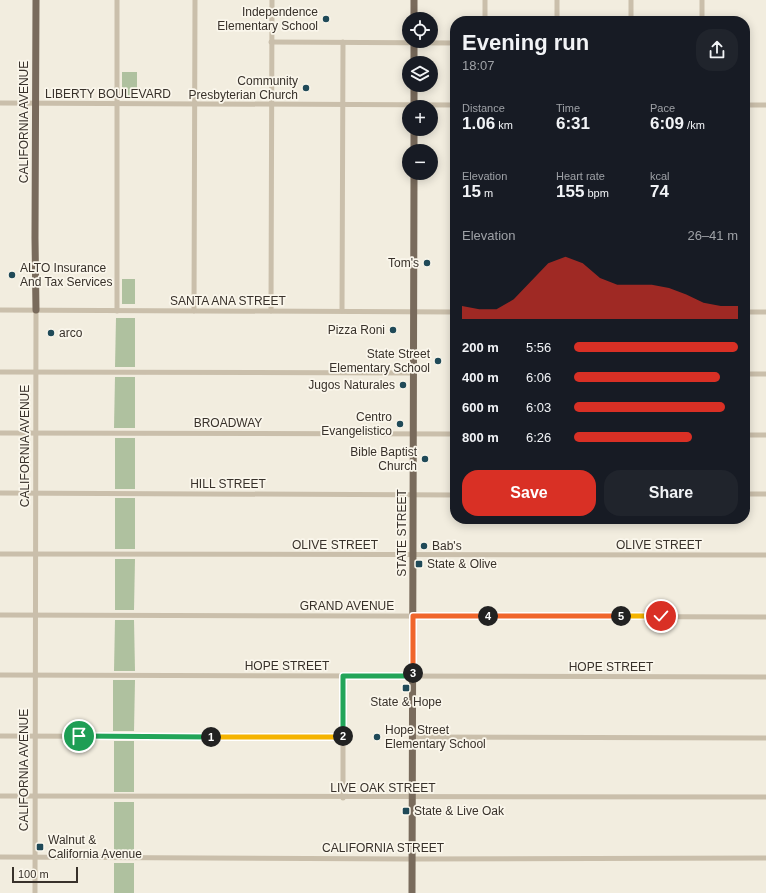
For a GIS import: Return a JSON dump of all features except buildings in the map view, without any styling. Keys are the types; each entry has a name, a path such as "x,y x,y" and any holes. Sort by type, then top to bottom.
{"main road":[{"name":"CALIFORNIA AVENUE","path":"36,0 36,310"},
{"path":"414,0 414,12"},
{"name":"STATE STREET","path":"412,893 414,180"}],"street":[{"path":"117,0 117,311"},
{"path":"194,311 195,0"},
{"path":"271,311 272,0"},
{"path":"485,0 485,16"},
{"path":"557,0 557,16"},
{"path":"631,0 631,16"},
{"path":"702,0 702,16"},
{"path":"271,42 402,42"},
{"path":"342,311 344,42"},
{"path":"438,43 450,43"},
{"name":"LIBERTY BOULEVARD","path":"0,103 402,106"},
{"name":"LIBERTY BOULEVARD","path":"438,105 450,105"},
{"path":"750,105 766,105"},
{"name":"SANTA ANA STREET","path":"0,310 450,312"},
{"name":"CALIFORNIA AVENUE","path":"35,893 36,310"},
{"path":"750,312 766,312"},
{"path":"0,372 414,374"},
{"path":"750,374 766,374"},
{"name":"BROADWAY","path":"0,433 450,434"},
{"path":"750,435 766,435"},
{"name":"HILL STREET","path":"0,493 450,495"},
{"path":"750,494 766,494"},
{"name":"OLIVE STREET","path":"0,554 766,555"},
{"name":"GRAND AVENUE","path":"0,614 766,616"},
{"name":"HOPE STREET","path":"0,675 766,677"},
{"path":"343,676 343,798"},
{"path":"0,736 343,737"},
{"path":"413,737 766,738"},
{"name":"LIVE OAK STREET","path":"0,796 343,798 766,797"},
{"name":"CALIFORNIA STREET","path":"0,857 412,859 766,858"}],"green space":[{"path":"122,72 137,72 137,98 122,97"},
{"path":"122,279 135,279 135,304 122,304"},
{"path":"116,318 135,318 135,367 115,367"},
{"path":"115,377 135,377 135,428 114,428"},
{"path":"115,438 135,438 135,489 115,489"},
{"path":"115,498 135,498 135,549 115,549"},
{"path":"115,559 135,559 134,610 115,610"},
{"path":"115,620 134,620 135,671 114,671"},
{"path":"113,680 135,680 134,731 113,731"},
{"path":"114,741 134,741 134,792 114,792"},
{"path":"114,802 134,802 134,852 114,852"},
{"path":"114,863 134,863 134,893 114,893"}],"place":[{"name":"Independence Elementary School","path":"326,19"},
{"name":"Community Presbyterian Church","path":"306,88"},
{"name":"Tom's","path":"427,263"},
{"name":"ALTO Insurance And Tax Services","path":"12,275"},
{"name":"Pizza Roni","path":"393,330"},
{"name":"arco","path":"51,333"},
{"name":"State Street Elementary School","path":"438,361"},
{"name":"Jugos Naturales","path":"403,385"},
{"name":"Centro Evangelistico","path":"400,424"},
{"name":"Bible Baptist Church","path":"425,459"},
{"name":"Bab's","path":"424,546"},
{"name":"State & Olive","path":"419,564"},
{"name":"State & Hope","path":"406,688"},
{"name":"Hope Street Elementary School","path":"377,737"},
{"name":"State & Live Oak","path":"406,811"},
{"name":"Walnut & California Avenue","path":"40,847"}],"route":[{"path":"79,736 343,737 343,676 413,676 413,616 661,616"}]}
